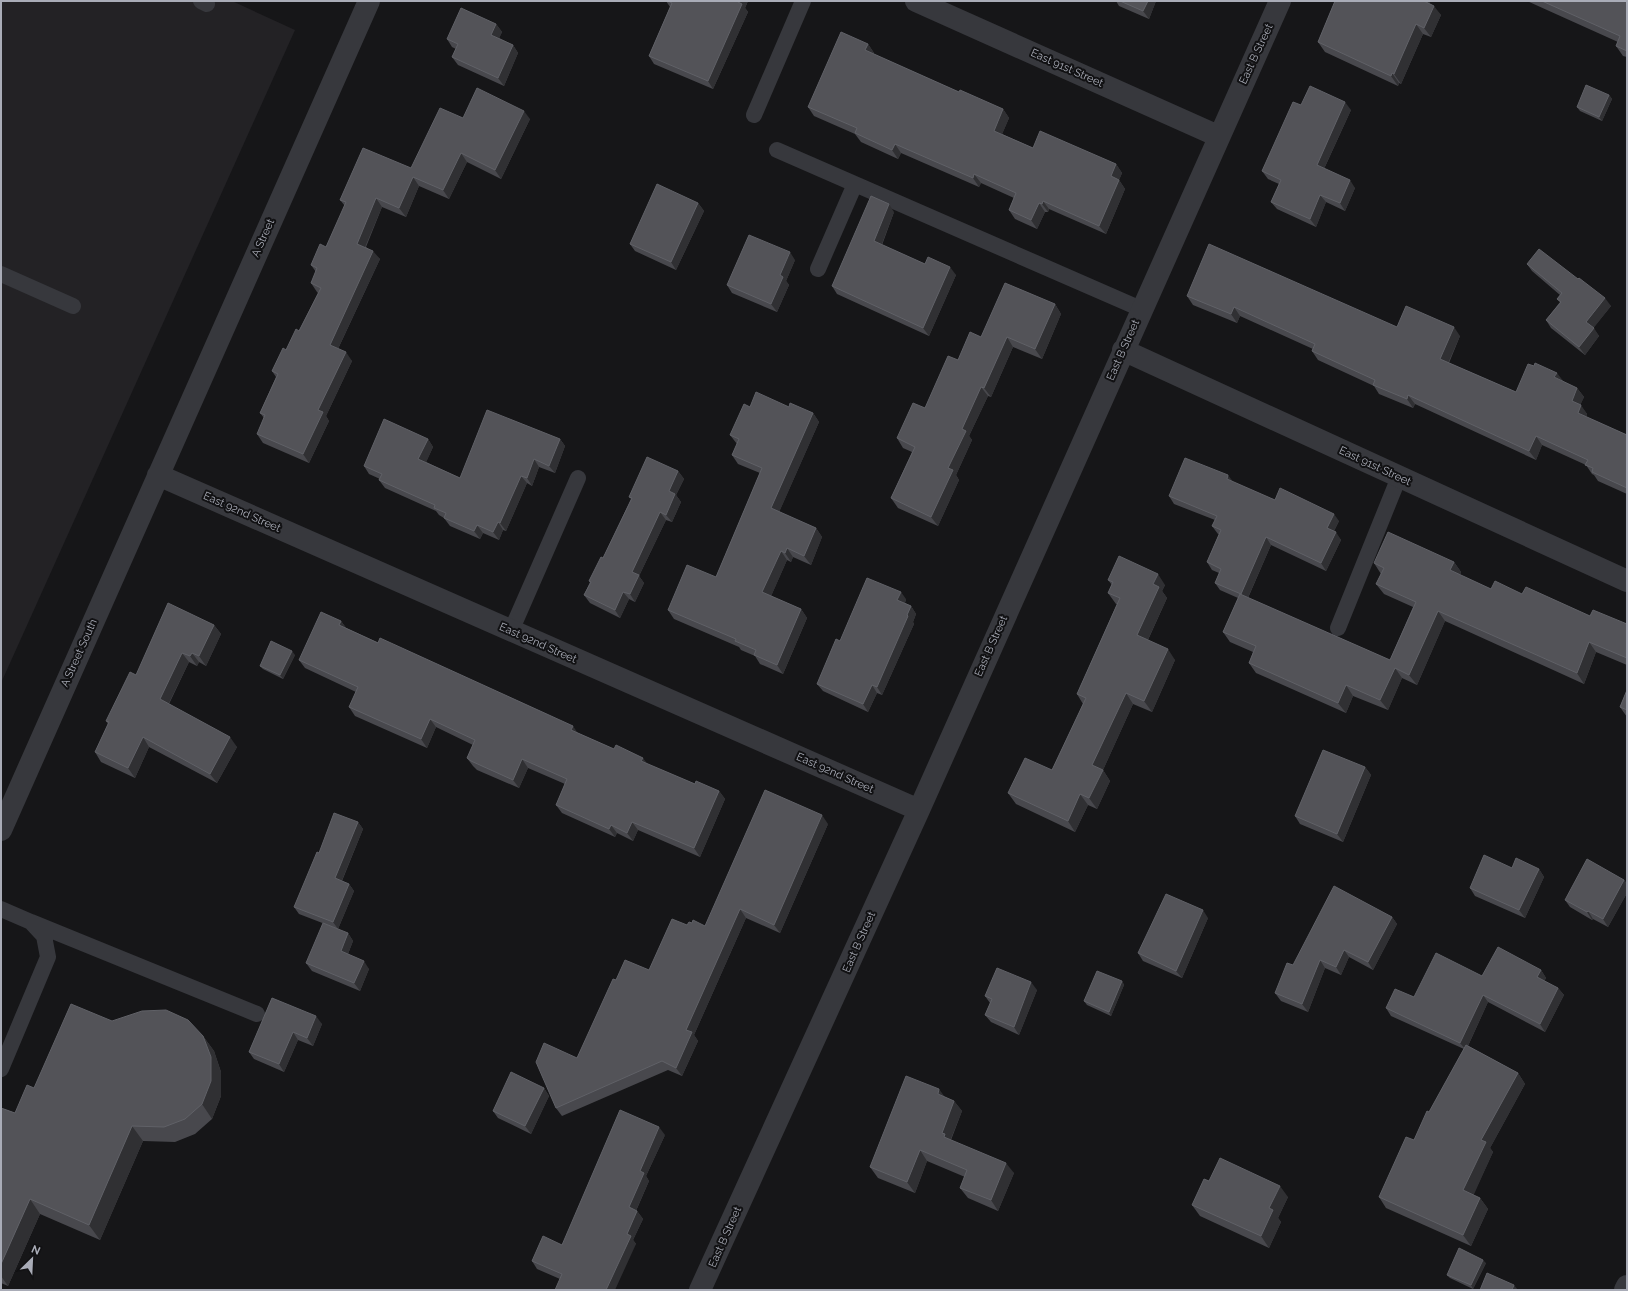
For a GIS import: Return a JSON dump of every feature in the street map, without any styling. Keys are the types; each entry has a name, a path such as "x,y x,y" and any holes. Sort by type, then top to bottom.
{"street":[{"name":"A Street","path":"158,475 369,1"},
{"name":"East 91st Street","path":"916,1 1218,136"},
{"name":"East B Street","path":"700,1290 919,810 1218,136 1280,1"},
{"name":"East 91st Street","path":"1123,350 1627,581"},
{"name":"East 92nd Street","path":"158,475 919,810"},
{"name":"A Street South","path":"1,830 158,475"},
{"path":"1625,1290 1627,1286"}],"lane":[{"path":"754,115 803,1"},
{"path":"777,150 1141,309"},
{"path":"818,269 854,184"},
{"path":"1,274 73,306"},
{"path":"1338,628 1399,477"},
{"path":"511,631 578,478"},
{"path":"1,909 257,1014"},
{"path":"1,1069 48,957 44,936 31,922"}],"shaded area":[{"path":"1,1 232,1 295,30 1,683"}],"building":[{"path":"668,1 739,1 738,2 742,4 708,81 649,56 672,3"},
{"path":"1120,1 1148,1 1143,11"},
{"path":"1335,1 1424,1 1434,6 1424,28 1416,24 1394,74 1392,73 1391,76 1318,42"},
{"path":"1542,1 1627,1 1627,51 1616,46 1620,36"},
{"path":"461,8 496,24 491,35 513,45 498,78 452,57 458,44 447,39"},
{"path":"841,32 868,44 865,50 959,92 960,90 1003,109 994,131 1033,148 1040,131 1116,164 1111,176 1119,180 1099,226 1043,201 1042,204 1039,203 1031,220 1009,210 1016,193 974,174 973,178 895,144 892,150 855,133 857,128 808,107"},
{"path":"1586,85 1609,95 1599,117 1577,107"},
{"path":"1310,86 1345,102 1317,165 1350,180 1340,203 1320,195 1310,219 1271,202 1281,180 1262,171 1293,102 1301,105"},
{"path":"477,88 524,111 495,170 461,153 443,190 413,177 399,208 376,198 357,244 373,251 330,345 346,352 318,410 323,412 303,454 257,434 265,415 260,413 278,374 272,371 283,348 286,350 296,329 299,331 321,288 311,283 317,268 311,265 320,244 326,247 346,202 340,200 363,148 411,168 440,108 463,118"},
{"path":"657,184 698,203 671,262 630,244"},
{"path":"871,196 889,204 874,241 925,264 928,257 950,267 923,328 832,286"},
{"path":"749,235 790,252 780,275 783,277 771,304 727,285"},
{"path":"1209,244 1397,327 1406,306 1454,327 1440,359 1516,392 1528,364 1534,366 1535,363 1557,373 1554,377 1577,388 1572,401 1581,405 1578,413 1627,435 1627,488 1592,472 1593,468 1585,465 1588,460 1536,436 1529,451 1408,395 1407,399 1373,385 1375,380 1312,351 1315,344 1234,307 1231,314 1187,296"},
{"path":"1539,249 1605,298 1586,322 1594,328 1579,347 1546,320 1561,302 1557,299 1562,293 1527,264"},
{"path":"1005,283 1055,304 1035,349 1007,337 984,388 981,387 962,429 966,431 948,468 953,470 931,517 891,498 915,447 897,438 913,403 925,408 948,356 958,360 970,332 981,337"},
{"path":"756,392 789,407 790,403 813,413 771,508 816,528 804,556 787,548 785,553 781,551 762,592 801,609 777,665 754,655 756,650 735,641 736,639 668,610 687,565 716,577 762,468 732,455 739,439 730,435 744,404 750,407"},
{"path":"487,410 560,439 549,466 534,459 527,478 521,476 500,523 498,522 493,532 477,525 474,531 444,518 446,513 434,508 435,505 379,480 382,474 364,466 384,419 428,439 418,459 460,478"},
{"path":"647,457 678,471 669,491 675,494 666,515 660,512 632,572 639,575 630,594 623,592 615,610 584,595 591,582 589,581 601,557 603,558 632,498 629,497"},
{"path":"1185,458 1228,475 1227,479 1275,500 1280,488 1334,514 1327,528 1336,532 1321,563 1266,537 1241,594 1215,583 1221,569 1207,562 1221,530 1212,526 1217,516 1169,496"},
{"path":"1388,532 1454,562 1450,570 1491,589 1495,581 1522,594 1526,587 1590,616 1593,610 1627,624 1627,658 1589,642 1577,673 1438,611 1409,675 1395,668 1380,700 1346,685 1338,703 1249,663 1256,646 1223,632 1240,594 1390,660 1416,602 1376,584 1384,568 1374,563"},
{"path":"1119,556 1158,574 1153,584 1159,587 1137,635 1168,649 1144,701 1126,693 1092,765 1103,770 1089,798 1080,794 1068,821 1008,793 1025,758 1052,770 1086,698 1077,694 1120,598 1108,593 1113,582 1108,580"},
{"path":"867,578 901,592 897,600 911,606 877,687 872,685 863,704 817,684 836,639 840,641"},
{"path":"168,603 214,625 199,656 192,653 190,656 182,653 160,699 230,737 210,774 143,737 128,768 95,752 109,722 106,721 130,672 136,675"},
{"path":"321,612 341,621 339,625 378,643 380,638 573,726 571,730 614,749 616,745 643,758 641,761 695,784 696,781 719,791 694,848 632,822 627,833 611,825 609,829 556,805 567,779 522,759 513,780 467,758 475,740 430,719 421,739 349,707 358,687 299,660"},
{"path":"271,641 292,651 280,675 260,666"},
{"path":"1627,690 1627,710 1620,707"},
{"path":"1323,750 1365,767 1337,834 1295,816"},
{"path":"765,790 822,815 774,925 740,909 686,1030 692,1032 676,1068 662,1061 556,1108 536,1062 544,1043 577,1058 613,979 616,980 625,960 649,970 672,919 687,925 689,922 692,923 693,920 705,926"},
{"path":"334,813 358,822 335,878 349,884 333,922 294,907 317,852 319,853"},
{"path":"1484,855 1512,868 1516,858 1539,869 1519,910 1470,888"},
{"path":"1587,859 1624,880 1603,919 1565,900"},
{"path":"1334,886 1392,917 1368,962 1344,950 1336,967 1320,960 1302,1004 1275,993 1287,963 1293,965"},
{"path":"1166,894 1203,910 1176,971 1138,953"},
{"path":"323,923 348,933 341,951 364,961 354,983 306,963"},
{"path":"1498,947 1541,970 1537,977 1558,988 1540,1024 1483,995 1460,1043 1386,1008 1395,989 1414,997 1436,953 1482,976"},
{"path":"997,968 1031,982 1014,1027 985,1015 992,999 985,996"},
{"path":"1097,971 1122,981 1109,1012 1084,1001"},
{"path":"272,998 316,1016 307,1038 293,1032 279,1064 249,1052"},
{"path":"71,1004 112,1021 142,1011 166,1010 188,1020 203,1036 211,1057 211,1081 202,1104 185,1119 164,1127 132,1126 89,1225 30,1199 1,1264 1,1108 15,1113 27,1085 34,1088"},
{"path":"1466,1045 1518,1073 1481,1140 1486,1142 1463,1190 1480,1198 1463,1235 1379,1197 1406,1137 1414,1140 1427,1111 1429,1112"},
{"path":"511,1072 544,1088 525,1126 493,1111"},
{"path":"906,1076 939,1089 938,1094 954,1101 942,1133 945,1134 944,1137 1006,1163 991,1200 960,1188 967,1170 920,1150 907,1182 870,1167"},
{"path":"620,1110 659,1127 640,1171 644,1173 629,1207 637,1211 627,1234 631,1236 606,1290 555,1290 562,1274 532,1261 543,1236 562,1245"},
{"path":"1220,1158 1280,1186 1269,1208 1273,1210 1261,1236 1192,1205 1204,1179 1209,1181"},
{"path":"1459,1248 1483,1260 1471,1285 1447,1275"},
{"path":"1487,1273 1514,1285 1512,1290 1480,1290"}]}
